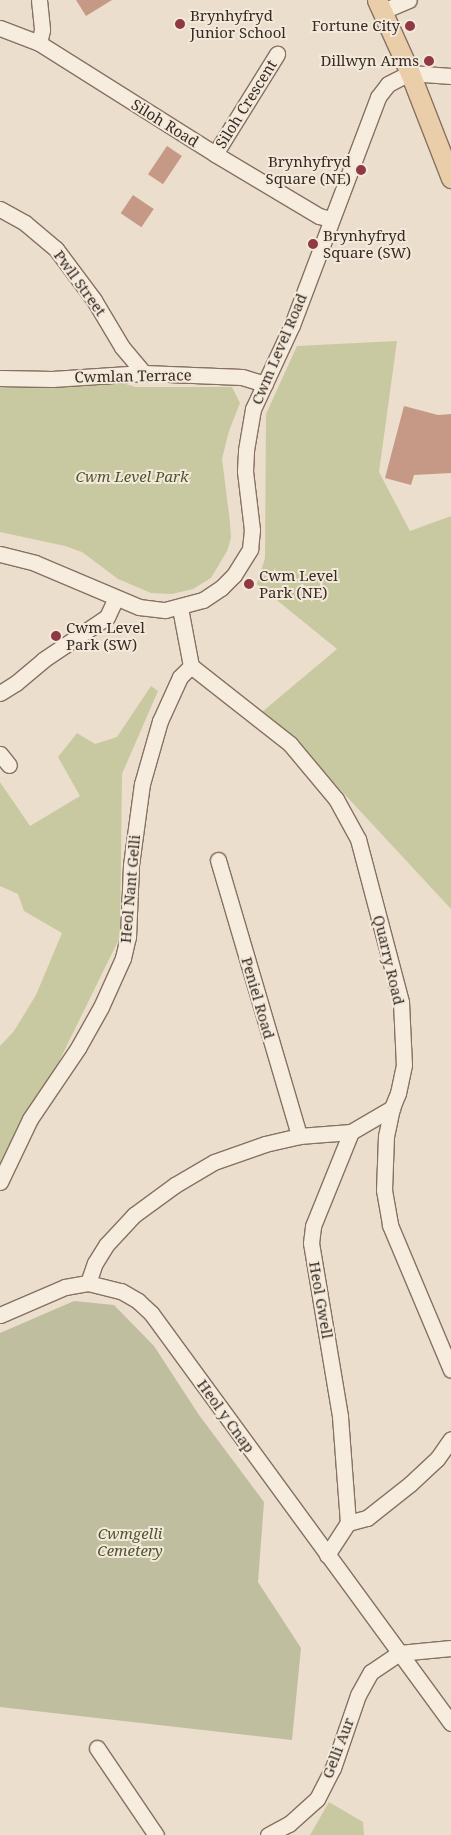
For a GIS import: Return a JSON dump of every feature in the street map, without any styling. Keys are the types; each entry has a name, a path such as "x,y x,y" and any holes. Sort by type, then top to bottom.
{"main road":[{"path":"380,5 410,73 451,178"}],"street":[{"path":"39,0 42,30 39,43"},
{"path":"380,5 409,0"},
{"name":"Siloh Road","path":"0,28 39,43 215,154 319,216 330,219"},
{"name":"Siloh Crescent","path":"215,154 276,54"},
{"path":"410,73 451,76"},
{"name":"Cwm Level Road","path":"0,554 35,563 140,607 165,610 180,608 203,600 221,588 234,575 250,548 252,530 245,471 246,450 253,409 292,325 330,219 378,97 388,84 410,73"},
{"name":"Pwll Street","path":"0,209 25,223 56,249 94,300 122,347 144,373"},
{"name":"Cwmlan Terrace","path":"0,378 52,379 144,373 242,376 265,384"},
{"path":"0,693 16,683 43,660 107,617 116,598"},
{"path":"180,608 192,666"},
{"name":"Quarry Road","path":"192,666 204,679 249,710 290,744 336,799 358,839 401,1002 404,1065 386,1136 384,1170 384,1190 390,1225 451,1370"},
{"name":"Heol Nant Gelli","path":"0,1182 30,1119 78,1048 101,1007 123,958 128,937 131,865 142,784 160,721 180,677 192,666"},
{"name":"Peniel Road","path":"218,860 299,1136"},
{"path":"88,1283 95,1263 107,1244 134,1215 175,1185 214,1162 266,1144 299,1136 351,1132 392,1108"},
{"name":"Heol Gwell","path":"348,1523 340,1416 311,1243 312,1226 351,1132"},
{"name":"Heol y Cnap","path":"0,1314 65,1287 88,1283 121,1291 138,1301 151,1314 451,1723"},
{"path":"327,1555 348,1523 367,1518 410,1484 436,1459 451,1439"},
{"path":"398,1653 451,1648"},
{"name":"Gelli Aur","path":"268,1835 289,1824 317,1799 333,1768 358,1695 371,1672 398,1653"},
{"path":"97,1748 156,1835"}],"green space":[{"path":"397,341 379,472 410,531 451,516 451,909 323,771 262,712 337,649 257,584 265,558 266,414 297,346"},
{"name":"Cwm Level Park","path":"117,381 135,387 232,387 240,403 229,431 222,459 231,538 227,551 211,578 193,589 172,594 151,593 118,579 82,552 65,546 0,532 0,382"},
{"path":"151,686 158,691 122,774 120,937 0,1182 0,1046 14,1031 36,995 62,933 24,911 18,894 0,886 0,782 30,826 80,796 58,757 77,733 95,744 117,737"},
{"name":"Cwmgelli Cemetery","path":"74,1301 114,1305 154,1346 199,1415 264,1502 258,1582 301,1648 292,1740 0,1707 0,1333"},
{"path":"329,1802 363,1822 364,1835 310,1835"}],"building":[{"path":"76,0 112,0 86,16"},
{"path":"167,146 182,156 163,184 148,174"},
{"path":"133,195 154,209 141,227 121,213"},
{"path":"404,406 438,415 451,414 451,473 414,475 411,485 385,478"}],"place":[{"name":"Brynhyfryd Junior School","path":"180,24"},
{"name":"Fortune City","path":"410,26"},
{"name":"Dillwyn Arms","path":"429,61"},
{"name":"Brynhyfryd Square (NE)","path":"361,170"},
{"name":"Brynhyfryd Square (SW)","path":"313,244"},
{"name":"Cwm Level Park (NE)","path":"249,584"},
{"name":"Cwm Level Park (SW)","path":"56,636"}]}
